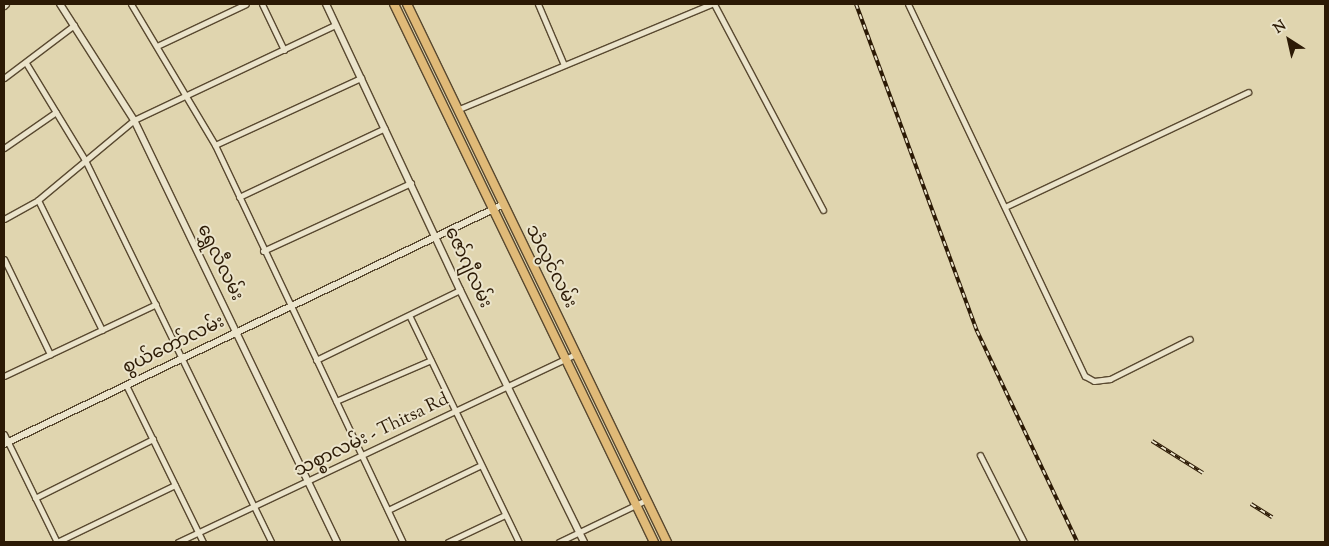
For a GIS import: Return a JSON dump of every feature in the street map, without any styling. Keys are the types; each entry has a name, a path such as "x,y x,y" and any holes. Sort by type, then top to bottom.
{"main road":[{"name":"သံလွင်လမ်း","path":"394,4 654,542"},
{"name":"သံလွင်လမ်း","path":"407,4 459,109 502,205 577,353 667,542"},
{"path":"422,62 433,57"}],"street":[{"name":"ရွှေလီလမ်း","path":"60,4 134,120 337,542"},
{"path":"131,4 188,94 215,145 263,251 403,542"},
{"path":"158,46 246,4"},
{"path":"262,4 284,50"},
{"name":"ဇော်ဂျီလမ်း","path":"326,4 438,238 460,290 584,542"},
{"path":"538,4 564,65"},
{"path":"459,109 699,6 712,4 823,210"},
{"path":"908,4 1089,379 1110,379 1190,339"},
{"path":"4,78 74,25"},
{"path":"4,219 38,200 134,120 335,25"},
{"path":"26,63 85,160 271,542"},
{"path":"215,145 362,78"},
{"path":"1005,207 1248,92"},
{"path":"4,148 56,112"},
{"path":"239,197 385,128"},
{"path":"263,251 411,183"},
{"path":"38,200 102,330"},
{"name":"စွယ်တော်လမ်း","path":"6,443 236,332 438,238 502,205"},
{"path":"4,259 50,354"},
{"path":"316,360 410,316 460,290"},
{"path":"4,376 156,304"},
{"path":"410,316 519,542"},
{"name":"သစ္စာလမ်း - Thitsa Rd","path":"178,542 577,353"},
{"path":"336,401 431,360"},
{"path":"126,385 203,542"},
{"path":"4,434 6,443 57,542 175,485"},
{"path":"35,498 152,439"},
{"path":"980,455 1024,542"},
{"path":"388,510 481,465"},
{"path":"559,542 646,500"},
{"path":"448,542 505,515"}],"railway":[{"path":"856,4 977,331 1077,542"},
{"path":"1152,441 1203,473"},
{"path":"1251,504 1272,517"}]}
